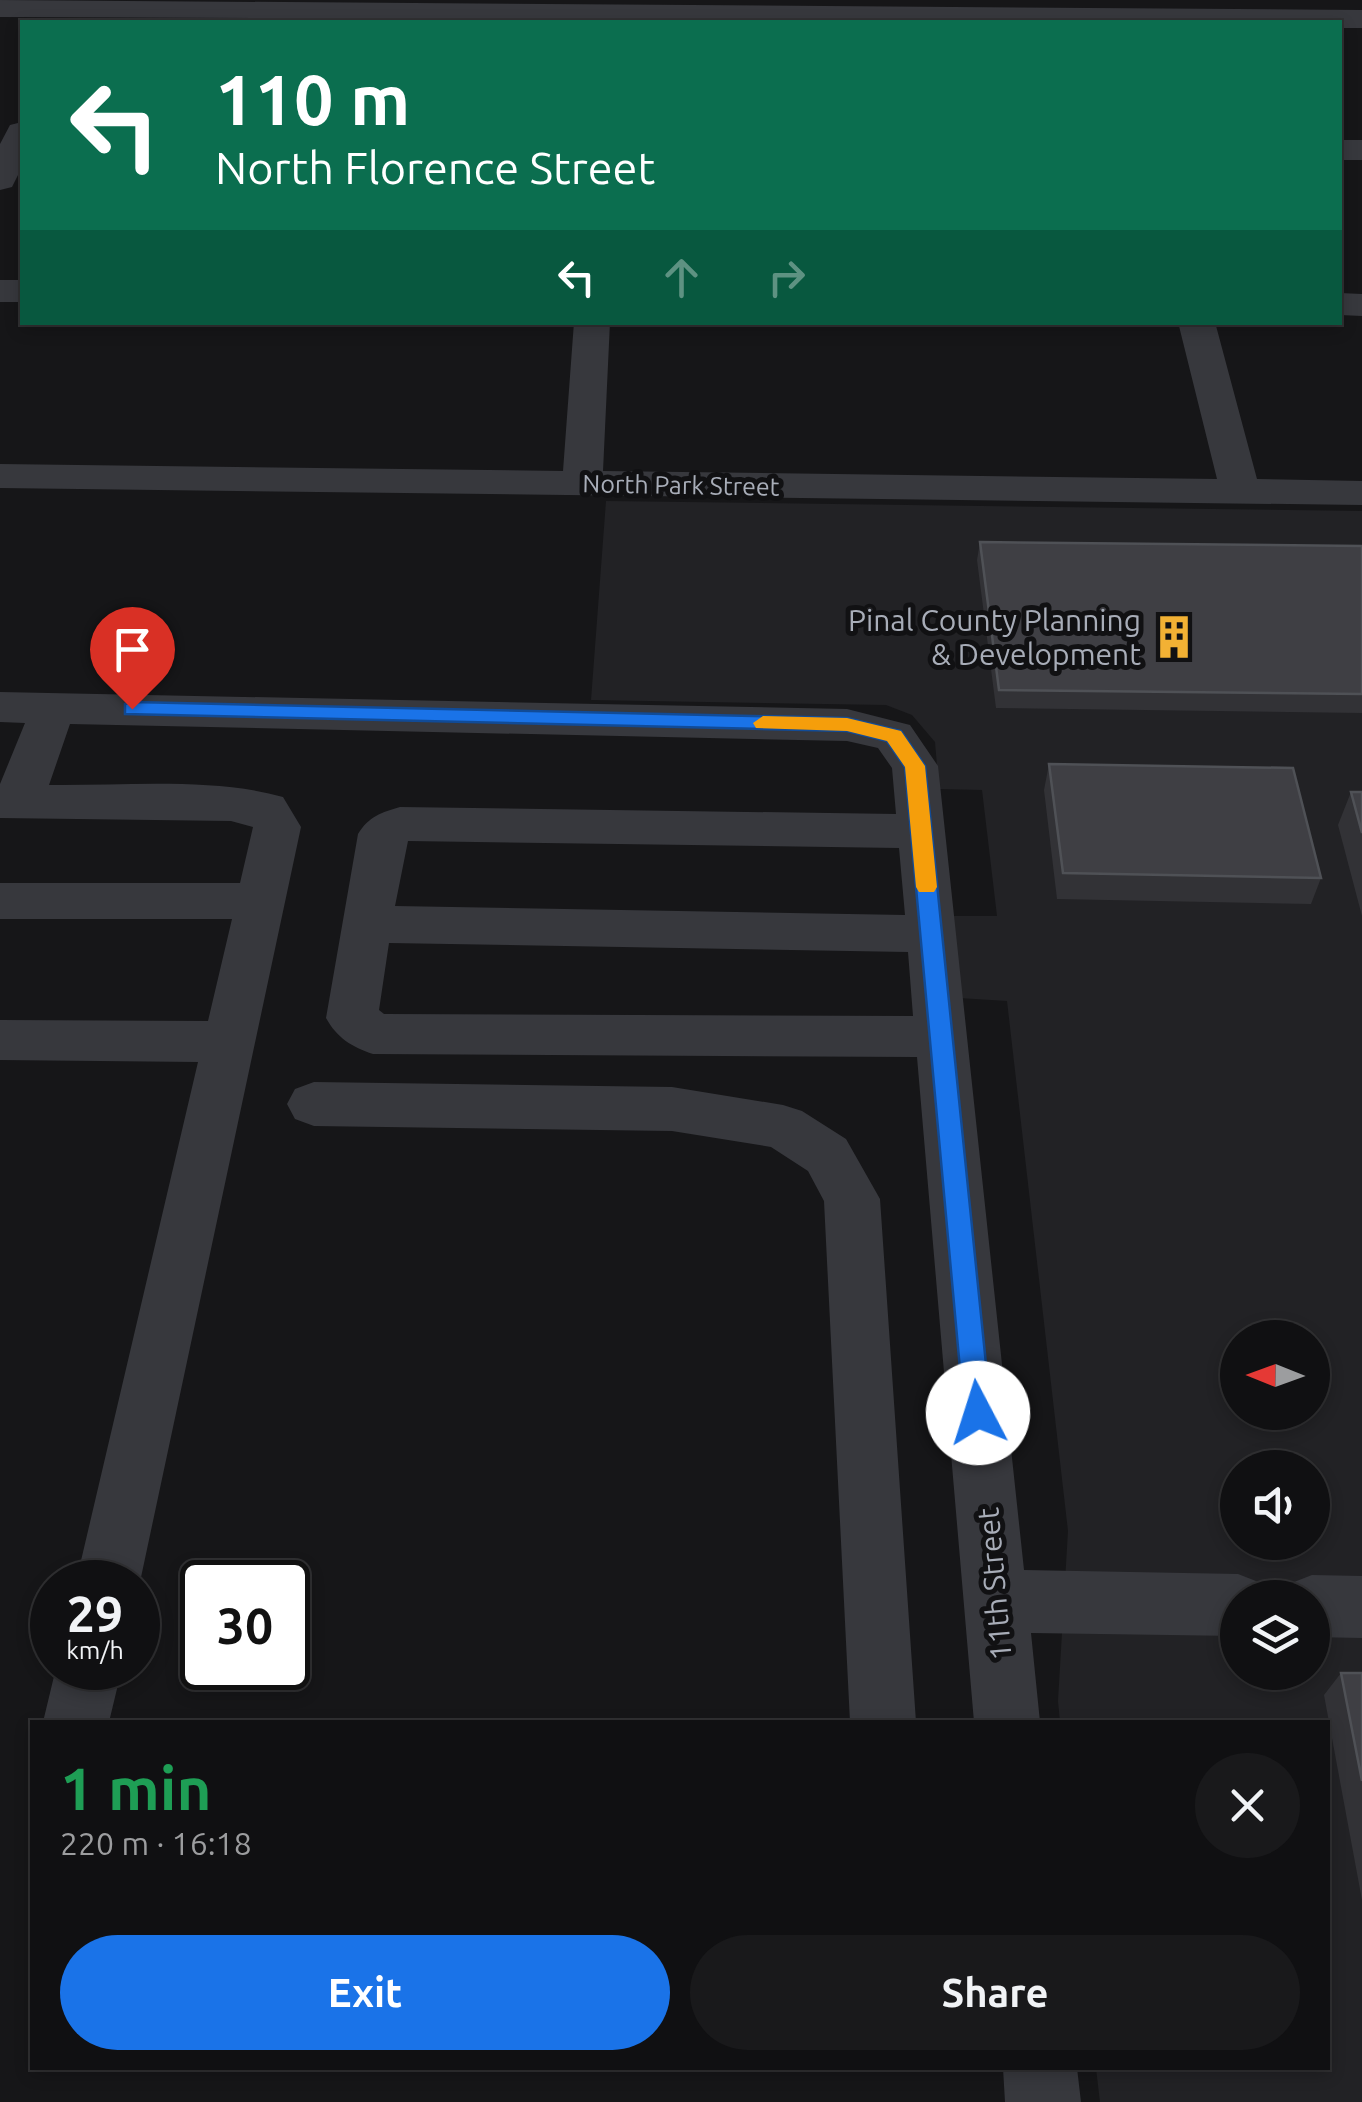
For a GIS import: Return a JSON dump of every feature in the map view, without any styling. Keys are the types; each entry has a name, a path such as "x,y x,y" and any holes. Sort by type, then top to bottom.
{"street":[{"path":"0,8 1115,13 1362,20"},
{"path":"0,180 16,135"},
{"path":"582,483 592,325"},
{"path":"1197,325 1240,491"},
{"name":"North Park Street","path":"0,476 1362,493"},
{"path":"0,708 52,707 10,801 231,804 266,810 276,827 113,1560"},
{"name":"11th Street","path":"52,707 847,725 894,736 915,766 1007,1720"},
{"path":"922,830 400,824 382,834 352,1018 373,1034 941,1037"},
{"path":"0,901 260,901"},
{"path":"368,924 931,934"},
{"path":"0,1040 228,1042"},
{"path":"314,1104 672,1109 783,1127 827,1155 852,1199 883,1720"},
{"path":"996,1601 1220,1605"},
{"path":"1330,1606 1362,1607"},
{"path":"76,1720 83,1690"},
{"path":"1040,2070 1043,2102"}],"shaded area":[{"path":"606,501 1362,511 1362,2102 1100,2102 1096,2070 1330,2070 1330,1720 1060,1720 1068,1531 1007,1001 959,998 952,916 997,916 982,790 939,789 935,742 912,715 886,705 591,700"}],"building":[{"name":"Pinal County Planning & Development","path":"980,542 1362,546 1362,694 999,690"},
{"path":"1049,764 1293,768 1321,878 1063,873"},
{"path":"1351,792 1362,792 1362,833"},
{"path":"1341,1673 1362,1673 1362,1781"}],"slow traffic":[{"path":"763,723 847,725 894,736 915,766 927,887"}],"place":[{"name":"Pinal County Planning & Development","path":"1174,637"}],"route":[{"path":"132,709 847,725 894,736 915,766 978,1413"}]}
